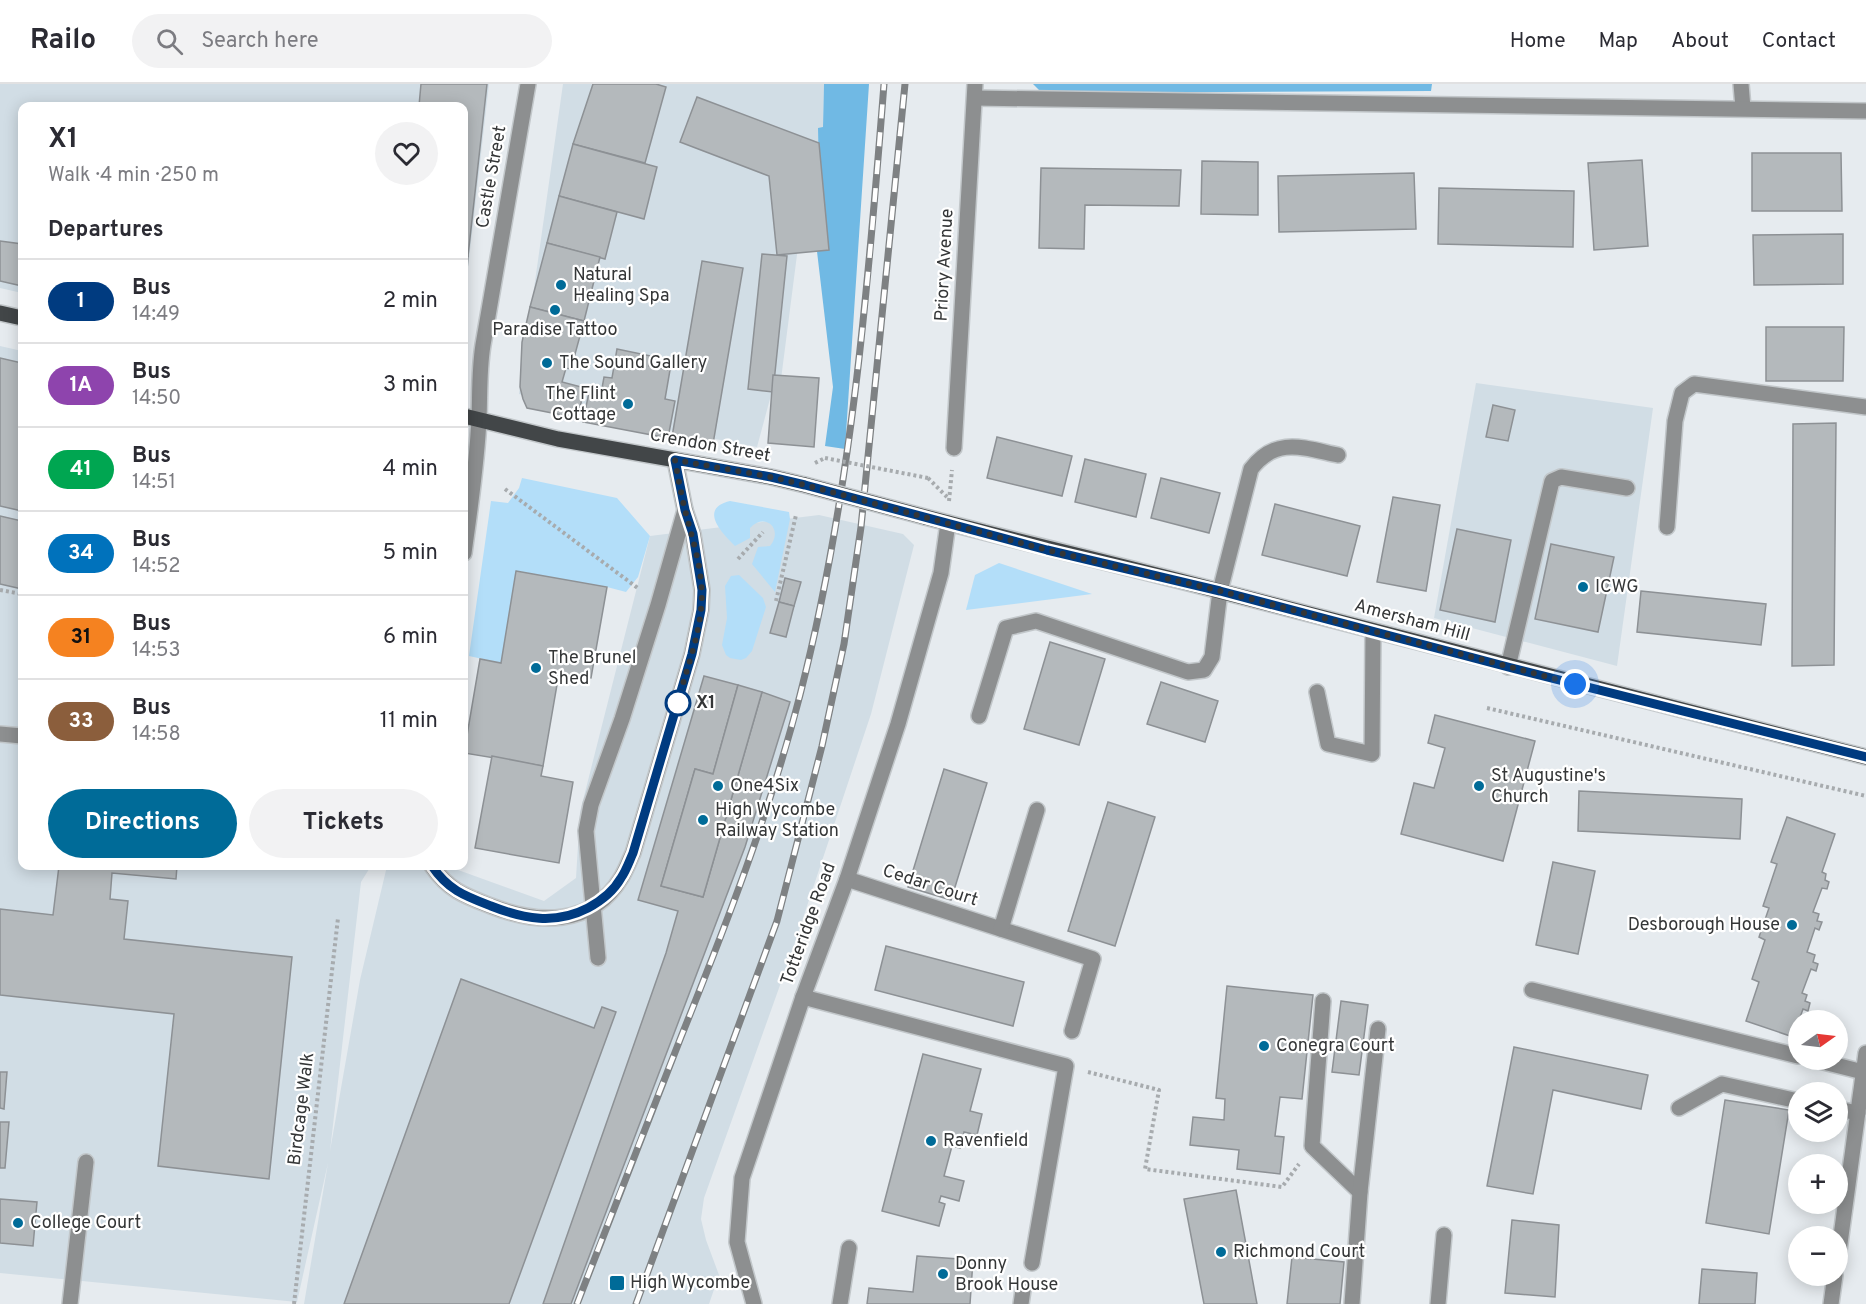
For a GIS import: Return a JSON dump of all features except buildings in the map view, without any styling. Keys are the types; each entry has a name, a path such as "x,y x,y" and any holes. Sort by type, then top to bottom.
{"main road":[{"path":"0,313 18,317"},
{"name":"Crendon Street","path":"471,418 558,439 771,477 948,523"},
{"name":"Amersham Hill","path":"948,523 1866,757"}],"street":[{"name":"Castle Street","path":"468,526 473,492 471,418 528,84"},
{"path":"1741,84 1743,108"},
{"path":"975,91 1866,111"},
{"name":"Priory Avenue","path":"954,448 975,91"},
{"path":"1667,527 1675,421 1682,393 1694,384 1866,407"},
{"path":"979,716 1006,628 1036,621 1188,672 1204,670 1212,657 1220,591 1251,469 1259,458 1275,449 1291,446 1338,454"},
{"path":"435,870 458,894 519,916 547,920 574,915 601,902 621,879 633,853 692,654 701,610 702,590 693,534 685,510 675,460"},
{"path":"1508,667 1552,481 1562,477 1626,488"},
{"path":"598,958 586,831 591,805 658,606 685,510"},
{"name":"Totteridge Road","path":"754,1304 737,1242 742,1178 802,997 847,879 898,724 941,573 948,523"},
{"path":"1317,692 1328,744 1372,754 1373,631"},
{"path":"0,734 18,736"},
{"path":"1001,929 1037,810"},
{"name":"Cedar Court","path":"847,879 1093,959 1072,1031"},
{"path":"1532,990 1788,1054"},
{"path":"802,997 1066,1066 1032,1263"},
{"path":"1323,1001 1312,1146 1360,1192"},
{"path":"1352,1304 1360,1192 1378,1029"},
{"path":"1842,1226 1866,1054"},
{"path":"1848,1068 1863,1072"},
{"path":"1680,1108 1722,1084 1788,1099"},
{"path":"1848,1111 1858,1113"},
{"path":"70,1304 86,1162"},
{"path":"1438,1304 1444,1235"},
{"path":"840,1304 849,1248"},
{"path":"1831,1304 1833,1286"}],"path":[{"path":"825,458 928,478 950,500 954,448"},
{"path":"505,489 644,592"},
{"path":"776,601 796,515"},
{"path":"738,559 763,532"},
{"path":"0,590 18,593"},
{"path":"1487,708 1866,796"},
{"name":"Birdcage Walk","path":"294,1304 338,918"},
{"path":"1066,1066 1159,1090 1145,1169 1282,1187 1312,1146"}],"shaded area":[{"path":"0,84 489,84 468,268 468,102 18,102 18,292 0,288"},
{"path":"563,84 824,84 823,128 818,129 820,236 798,247 779,395 771,395 757,447 601,417 519,394"},
{"path":"824,84 869,84 845,449 825,446 833,387 816,243 820,235 818,128 823,127"},
{"path":"1033,84 1432,84 1431,91 1049,93 1041,92"},
{"path":"0,346 18,350 18,870 368,870 361,882 330,1151 360,980 386,870 458,870 544,901 576,878 580,812 650,536 819,515 903,534 914,545 871,714 789,960 704,1198 701,1219 719,1275 709,1304 304,1304 328,1163 297,1302 0,1273"},
{"path":"1476,383 1653,408 1617,666 1434,618"},
{"path":"522,478 617,498 650,536 638,577 626,592 517,571 501,663 469,656 491,501 508,503 519,488"},
{"path":"730,501 789,512 790,519 775,592 752,564 758,547 770,546 774,540 774,529 767,522 756,523 750,528 750,538 735,546 720,529 714,516 715,510 720,505"},
{"path":"999,563 1092,594 966,610 975,575"},
{"path":"739,575 763,598 766,607 752,651 741,660 726,655 722,645 727,618 725,586 731,576"}],"railway":[{"path":"577,1304 746,868 775,782 800,695 818,620 845,468 864,315 884,84"},
{"path":"636,1304 777,921 822,746 844,644 861,527 905,84"}],"bus line":[{"name":"1","path":"435,870 458,894 519,916 547,920 574,915 601,902 621,879 633,853 692,654 701,610 702,590 693,534 685,510 675,460 805,485 1047,550 1220,591 1508,667 1866,757"}],"place":[{"name":"Natural Healing Spa","path":"561,285"},
{"name":"Paradise Tattoo","path":"555,310"},
{"name":"The Sound Gallery","path":"547,363"},
{"name":"The Flint Cottage","path":"628,404"},
{"name":"ICWG","path":"1583,587"},
{"name":"The Brunel Shed","path":"536,668"},
{"name":"X1","path":"678,703"},
{"name":"One4Six","path":"718,786"},
{"name":"St Augustine's Church","path":"1479,786"},
{"name":"High Wycombe Railway Station","path":"703,820"},
{"name":"Desborough House","path":"1792,925"},
{"name":"Conegra Court","path":"1264,1046"},
{"name":"Ravenfield","path":"931,1141"},
{"name":"College Court","path":"18,1223"},
{"name":"Richmond Court","path":"1221,1252"},
{"name":"Donny Brook House","path":"943,1274"},
{"name":"High Wycombe","path":"617,1283"}],"route":[{"path":"678,703 692,654 701,610 702,590 693,534 685,510 675,460 805,485 1047,550 1220,591 1575,684"}]}
